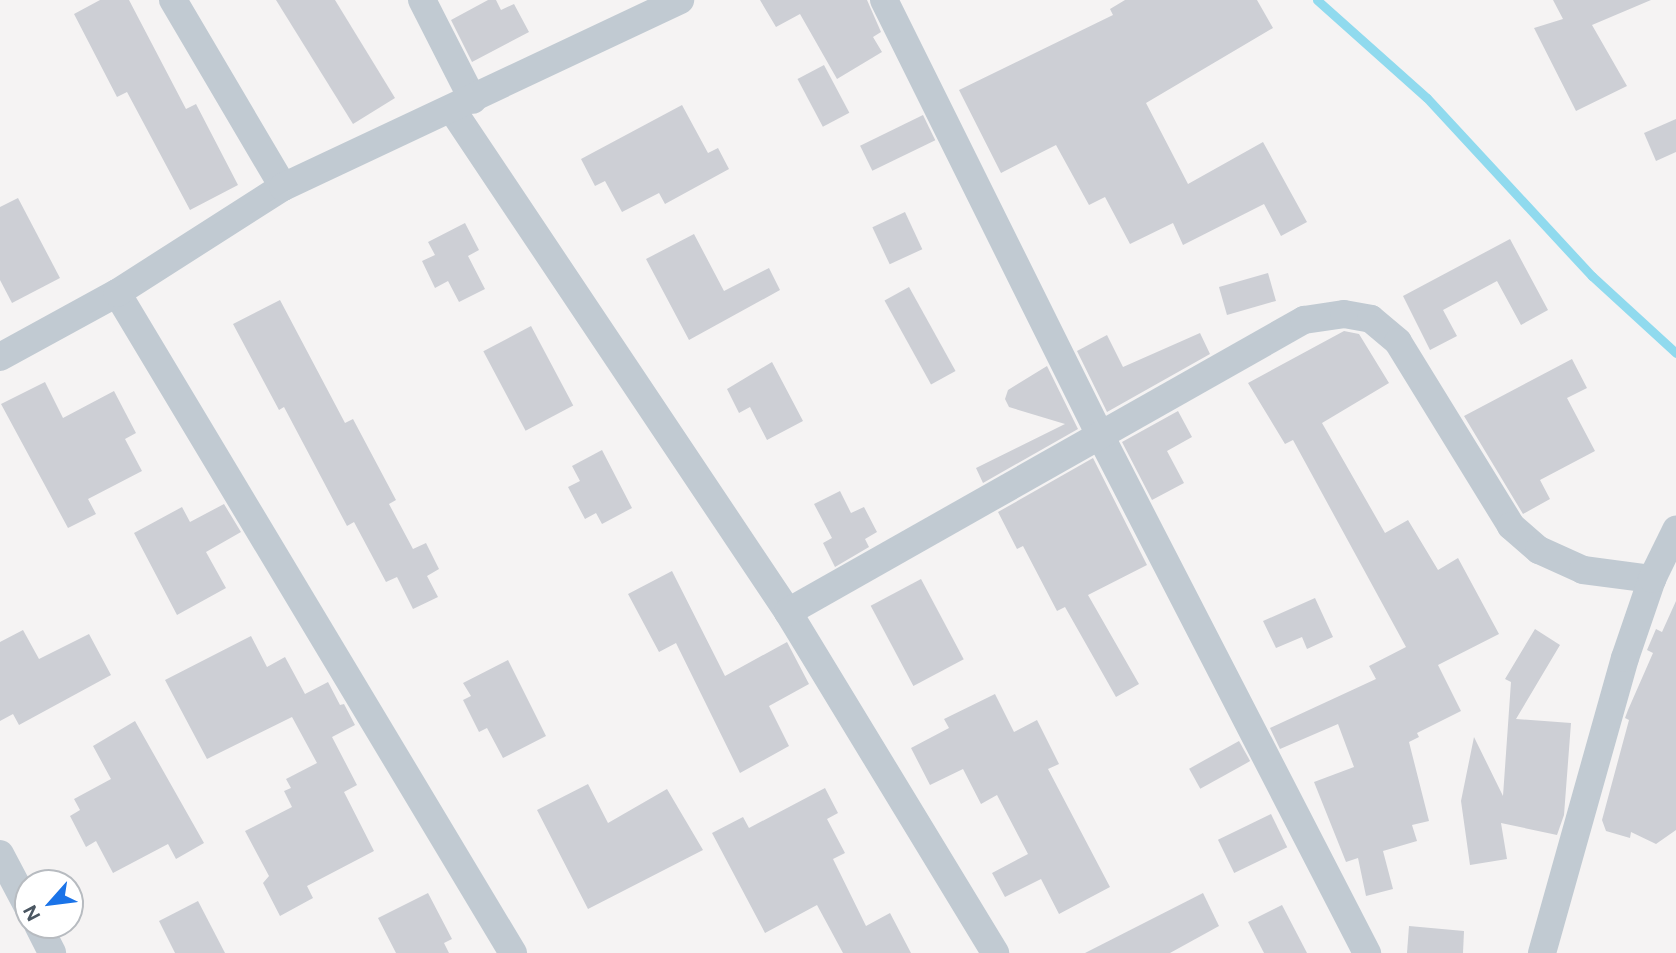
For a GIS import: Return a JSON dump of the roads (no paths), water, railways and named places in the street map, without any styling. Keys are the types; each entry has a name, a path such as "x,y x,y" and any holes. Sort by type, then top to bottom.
{"street":[{"path":"173,0 283,187"},
{"path":"422,0 463,106 788,612 995,953"},
{"path":"0,357 117,293 283,187 463,106 680,0"},
{"path":"884,0 1101,437 1367,953"},
{"path":"117,293 513,953"},
{"path":"788,612 1304,320 1344,314 1371,319 1398,342 1511,526 1539,550 1583,570 1652,579"},
{"path":"1542,953 1600,739 1652,579 1676,530"},
{"path":"0,854 14,880"}],"waterway":[{"path":"1317,0 1427,98 1592,276 1676,353"}]}
